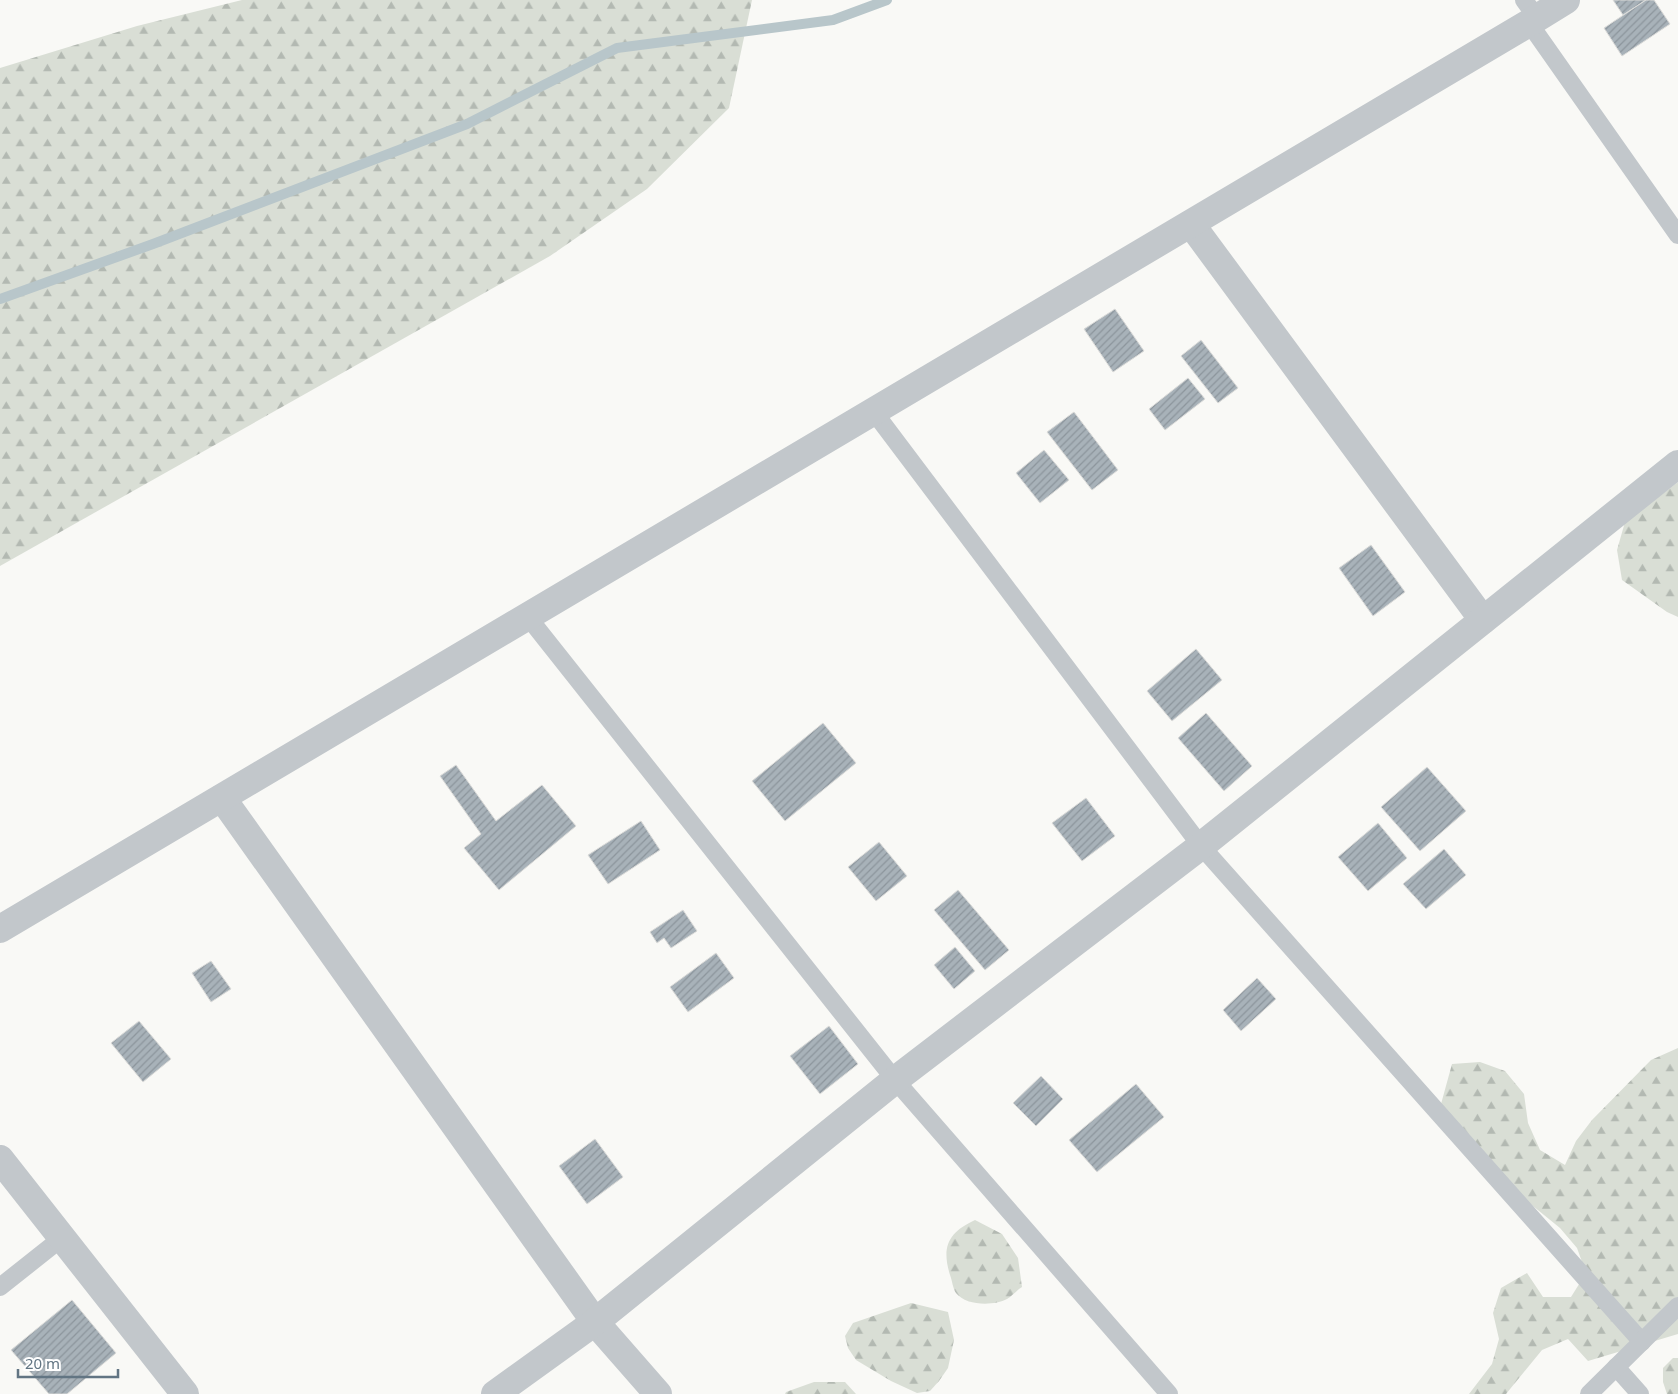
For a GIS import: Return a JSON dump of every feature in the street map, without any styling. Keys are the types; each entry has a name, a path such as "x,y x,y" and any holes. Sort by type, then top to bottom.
{"street":[{"path":"0,929 1191,224 1530,14 1566,0"},
{"path":"1191,224 1483,620"},
{"path":"496,1394 595,1322 896,1080 1201,846 1678,464"},
{"path":"222,798 595,1322 658,1394"},
{"path":"0,1160 185,1394"}],"lane":[{"path":"1530,14 1678,235"},
{"path":"874,412 1201,846 1642,1342"},
{"path":"528,616 896,1080 1169,1394"},
{"path":"0,1287 62,1238"},
{"path":"1589,1394 1678,1306"},
{"path":"1616,1367 1640,1394"}],"green space":[{"path":"242,0 752,0 729,108 647,189 550,256 0,566 0,68 137,26"},
{"path":"1678,482 1678,617 1667,612 1622,580 1617,550 1625,522"},
{"path":"1678,1048 1678,1334 1588,1361 1568,1339 1542,1350 1506,1394 1469,1394 1492,1364 1499,1339 1493,1313 1501,1288 1527,1273 1543,1297 1571,1297 1586,1273 1577,1248 1560,1228 1496,1176 1438,1115 1452,1064 1480,1062 1505,1071 1524,1094 1528,1123 1540,1150 1565,1165 1576,1141 1592,1120 1651,1060"},
{"path":"975,1220 1002,1234 1018,1258 1022,1287 1009,1298 995,1303 980,1304 961,1297 953,1287 947,1265 946,1256 949,1241 959,1230"},
{"path":"911,1303 948,1312 954,1340 948,1368 939,1381 930,1391 917,1393 891,1381 856,1360 848,1348 845,1336 853,1323"},
{"path":"1673,1358 1678,1358 1678,1394 1667,1394 1663,1382 1663,1368"},
{"path":"814,1382 845,1382 856,1394 785,1394"}],"building":[{"path":"1613,0 1646,0 1623,15"},
{"path":"1646,0 1654,0 1670,24 1622,56 1604,28"},
{"path":"1115,309 1144,351 1113,372 1084,329"},
{"path":"1201,340 1238,388 1218,403 1181,356"},
{"path":"1188,378 1205,399 1165,430 1149,409"},
{"path":"1074,412 1118,470 1092,490 1047,432"},
{"path":"1044,450 1069,480 1040,503 1016,473"},
{"path":"1371,545 1405,592 1373,616 1339,568"},
{"path":"1196,649 1222,680 1172,721 1147,691"},
{"path":"1206,713 1252,766 1224,791 1178,738"},
{"path":"823,723 856,763 785,821 752,781"},
{"path":"456,765 496,821 542,785 576,826 499,890 464,848 481,834 440,776"},
{"path":"1427,767 1466,811 1420,851 1381,807"},
{"path":"1086,798 1115,836 1082,861 1052,823"},
{"path":"641,821 660,850 608,884 588,855"},
{"path":"1378,823 1407,858 1368,891 1338,857"},
{"path":"879,842 907,876 876,901 848,867"},
{"path":"1444,849 1466,875 1426,909 1403,884"},
{"path":"958,890 1009,950 985,970 934,910"},
{"path":"683,910 697,931 671,948 664,938 657,943 650,932"},
{"path":"955,947 975,971 954,989 934,965"},
{"path":"716,953 734,978 688,1012 670,987"},
{"path":"211,961 231,989 211,1002 192,973"},
{"path":"1257,978 1276,999 1241,1031 1223,1010"},
{"path":"139,1021 171,1059 143,1082 111,1043"},
{"path":"829,1026 858,1064 820,1094 790,1056"},
{"path":"1041,1076 1063,1099 1036,1126 1013,1103"},
{"path":"1136,1084 1164,1117 1097,1172 1069,1140"},
{"path":"595,1139 623,1177 587,1204 559,1166"},
{"path":"72,1300 116,1353 67,1394 49,1394 11,1350"}],"waterway":[{"path":"0,299 153,244 467,124 617,48 833,20 887,0"}]}
